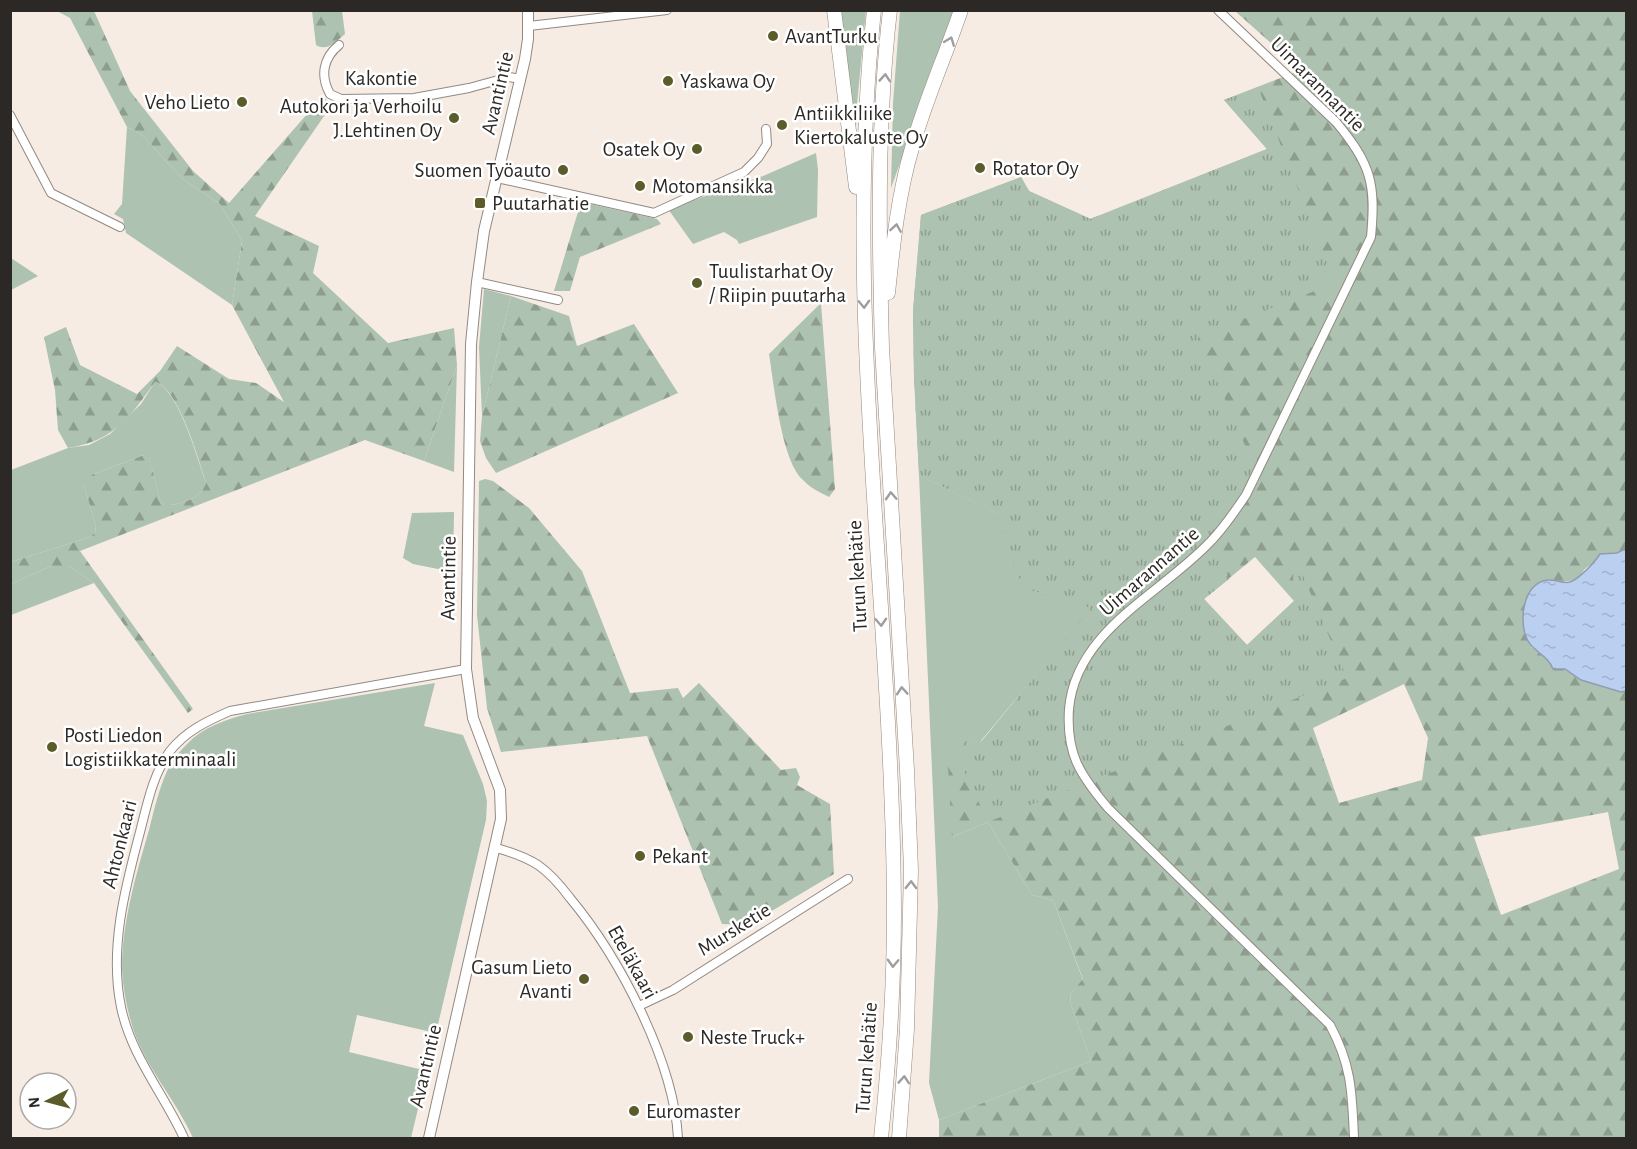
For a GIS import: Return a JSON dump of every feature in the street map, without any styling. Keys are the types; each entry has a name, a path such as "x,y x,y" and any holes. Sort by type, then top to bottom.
{"highway":[{"path":"834,10 862,246"},
{"name":"Turun kehätie","path":"874,10 863,152 862,246 865,348 893,864 893,968 881,1138"},
{"name":"Turun kehätie","path":"890,10 881,174 882,348 911,870 907,1029 899,1138"},
{"path":"882,348 892,260 911,151 961,10"}],"street":[{"name":"Avantintie","path":"429,1138 501,819 500,790 473,718 466,669 471,344 484,231 521,79 529,27 528,10"},
{"path":"529,27 667,10"},
{"name":"Uimarannantie","path":"1218,10 1336,122 1353,142 1368,168 1374,207 1371,237 1246,495 1209,543 1103,635 1083,660 1071,691 1068,725 1072,754 1086,781 1108,808 1330,1025 1342,1048 1348,1070 1354,1138"},
{"name":"Kakontie","path":"339,45 331,51 327,58 324,76 330,94 341,99 414,98 469,88 509,77 521,79"},
{"path":"10,115 51,193 120,227"},
{"path":"497,178 654,213 744,172 759,159 767,144 766,129"},
{"path":"477,282 558,300"},
{"name":"Ahtonkaari","path":"184,1138 132,1044 117,984 117,945 125,893 153,786 166,759 186,735 230,711 466,669"},
{"name":"Eteläkaari","path":"496,848 514,853 539,865 563,889 598,934 639,1006 669,1087 675,1110 678,1138"},
{"name":"Mursketie","path":"639,1006 673,990 848,879"}],"green space":[{"path":"57,11 94,11 130,91 193,171 229,203 323,96 331,106 255,216 319,246 313,273 388,343 454,328 457,365 424,461 365,440 80,551 193,709 188,713 94,583 69,566 51,566 11,584 11,562 87,538 95,533 96,526 84,486 86,479 91,475 144,455 149,456 160,500 164,505 190,500 204,488 206,482 180,410 164,387 155,382 119,426 97,440 68,448 58,430 55,390 44,337 66,327 80,365 137,394 160,371 177,346 229,379 256,383 284,402 232,305 242,241 220,204 183,179 141,134 127,127 70,18"},
{"path":"312,11 342,11 345,34 328,46 316,45"},
{"path":"838,11 866,11 855,151"},
{"path":"900,11 955,11 891,188 893,103"},
{"path":"1235,11 1626,11 1626,550 1596,560 1580,576 1571,581 1538,583 1531,647 1550,661 1553,669 1565,669 1581,680 1621,692 1626,691 1626,1138 939,1138 939,1120 1091,1061 1070,1002 1071,993 1083,979 1053,900 1032,895 988,822 952,837 948,765 969,737 981,742 1091,608 1023,588 995,512 919,475 913,311 921,215 1021,177 1029,191 1090,219 1267,149 1224,100 1301,70","holes":["1255,557 1294,601 1247,645 1204,599","1404,684 1428,738 1422,780 1339,803 1313,728","1608,812 1619,869 1501,915 1474,837"]},
{"path":"1258,87 1335,283 1198,337 1254,466 1223,519 1209,535 1229,579 1204,599 1247,645 1294,601 1293,571 1301,571 1347,678 988,822 956,754 969,737 981,742 1091,608 1023,588 995,512 919,475 913,311 921,215 1021,177 1029,191 1091,219 1267,149 1224,100"},
{"path":"127,127 141,134 183,179 220,204 242,241 232,305 126,233 123,219 114,214 122,204"},
{"path":"816,153 817,217 739,244 737,240 724,232 693,244 668,209 763,176"},
{"path":"581,202 657,219 661,224 580,257 570,291 554,291"},
{"path":"11,258 38,276 11,290"},
{"path":"484,289 511,296 482,416 479,347"},
{"path":"511,296 569,316 577,346 634,324 678,393 496,473 486,458 480,441 482,416"},
{"path":"821,303 835,489 829,497 802,479 789,455 780,420 769,354"},
{"path":"457,365 454,472 424,461"},
{"path":"155,382 164,387 172,397 186,426 206,482 204,488 190,500 164,505 160,500 149,457 144,455 91,475 84,486 96,526 95,533 87,538 11,562 11,470 68,448 89,445 110,434 141,404"},
{"path":"919,475 995,512 1024,588 1092,608 980,742 969,737 952,837 988,822 1032,895 1053,900 1083,980 1071,993 1070,1002 1091,1061 939,1120 929,1083 938,907"},
{"path":"485,479 493,481 529,508 582,571 630,693 678,688 683,698 699,683 781,770 796,768 800,777 797,785 830,804 834,874 748,925 722,924 647,736 501,752 487,708 477,615 479,481"},
{"path":"454,512 453,572 413,564 403,558 412,513"},
{"path":"51,566 69,566 94,583 11,615 11,584"},
{"path":"435,683 424,726 463,735 483,784 487,801 486,820 436,1033 357,1015 349,1052 427,1071 411,1138 193,1138 136,1038 126,1003 122,969 124,934 139,864 157,799 170,766 193,738 231,719 247,714"}],"water":[{"path":"1626,550 1626,691 1621,692 1581,680 1565,669 1553,669 1547,659 1527,640 1523,618 1525,601 1533,587 1547,580 1570,582 1586,570 1600,554 1617,553"}],"place":[{"name":"AvantTurku","path":"773,36"},
{"name":"Yaskawa Oy","path":"668,81"},
{"name":"Veho Lieto","path":"242,102"},
{"name":"Autokori ja Verhoilu J.Lehtinen Oy","path":"454,118"},
{"name":"Antiikkiliike Kiertokaluste Oy","path":"782,125"},
{"name":"Osatek Oy","path":"697,149"},
{"name":"Rotator Oy","path":"980,168"},
{"name":"Suomen Työauto","path":"563,170"},
{"name":"Motomansikka","path":"640,186"},
{"name":"Puutarhatie","path":"480,203"},
{"name":"Tuulistarhat Oy / Riipin puutarha","path":"697,283"},
{"name":"Posti Liedon Logistiikkaterminaali","path":"52,747"},
{"name":"Pekant","path":"640,856"},
{"name":"Gasum Lieto Avanti","path":"584,979"},
{"name":"Neste Truck+","path":"688,1037"},
{"name":"Euromaster","path":"634,1111"}]}
